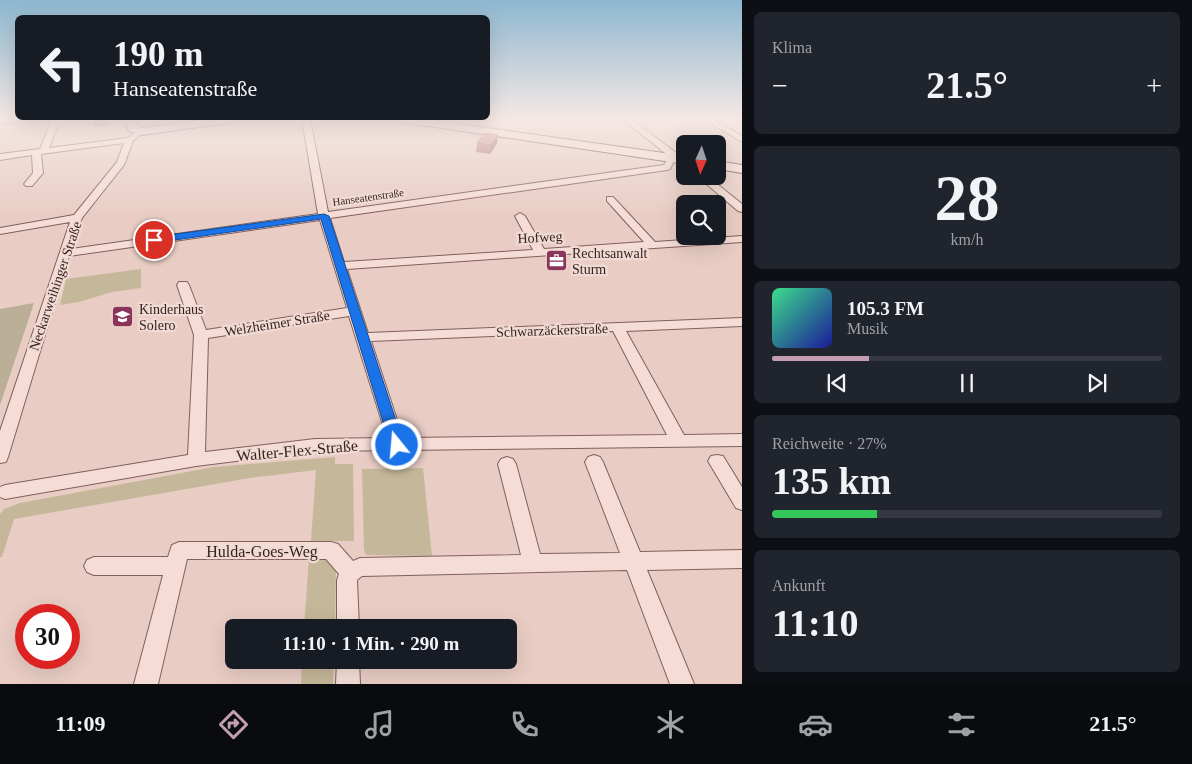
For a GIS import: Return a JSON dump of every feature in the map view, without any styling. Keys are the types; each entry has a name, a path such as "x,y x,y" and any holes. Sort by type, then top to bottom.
{"main road":[{"path":"621,151 676,159"},
{"path":"726,166 742,169"}],"street":[{"path":"0,157 41,151 36,164 38,173 29,184"},
{"name":"Neckarweihinger Straße","path":"0,457 64,252 77,218 121,163 125,151"},
{"path":"312,151 324,216 397,445"},
{"name":"Hanseatenstraße","path":"64,252 667,167 676,160"},
{"path":"712,185 742,209"},
{"path":"610,199 652,245"},
{"path":"520,216 540,252"},
{"path":"0,231 77,218"},
{"name":"Hofweg","path":"340,266 742,239"},
{"path":"183,284 201,335 196,460"},
{"name":"Welzheimer Straße","path":"201,335 354,311"},
{"name":"Schwarzäckerstraße","path":"362,337 742,322"},
{"path":"617,327 679,441"},
{"name":"Walter-Flex-Straße","path":"2,491 196,460 315,446 742,440"},
{"path":"717,461 742,503"},
{"path":"594,462 682,684"},
{"path":"507,464 533,564"},
{"name":"Hulda-Goes-Weg","path":"146,684 179,551 331,550 350,572"},
{"path":"348,619 347,580 350,572 360,567 742,559"},
{"path":"94,566 175,566"},
{"path":"348,669 348,684"}],"shaded area":[{"path":"141,269 141,288 112,292 79,302 60,305 66,279"},
{"path":"34,303 0,405 0,309"},
{"path":"335,457 335,464 353,464 354,541 311,541 316,470 250,478 14,519 2,557 0,557 0,514 4,509 20,503 214,467"},
{"path":"423,468 432,556 366,555 364,550 362,469"},
{"path":"309,557 324,558 336,568 335,619 305,619"},
{"path":"302,669 334,669 333,684 301,684"}],"place":[{"name":"Rechtsanwalt Sturm","path":"556,261"},
{"name":"Kinderhaus Solero","path":"123,317"}],"route":[{"path":"154,240 324,216 397,445"}]}
